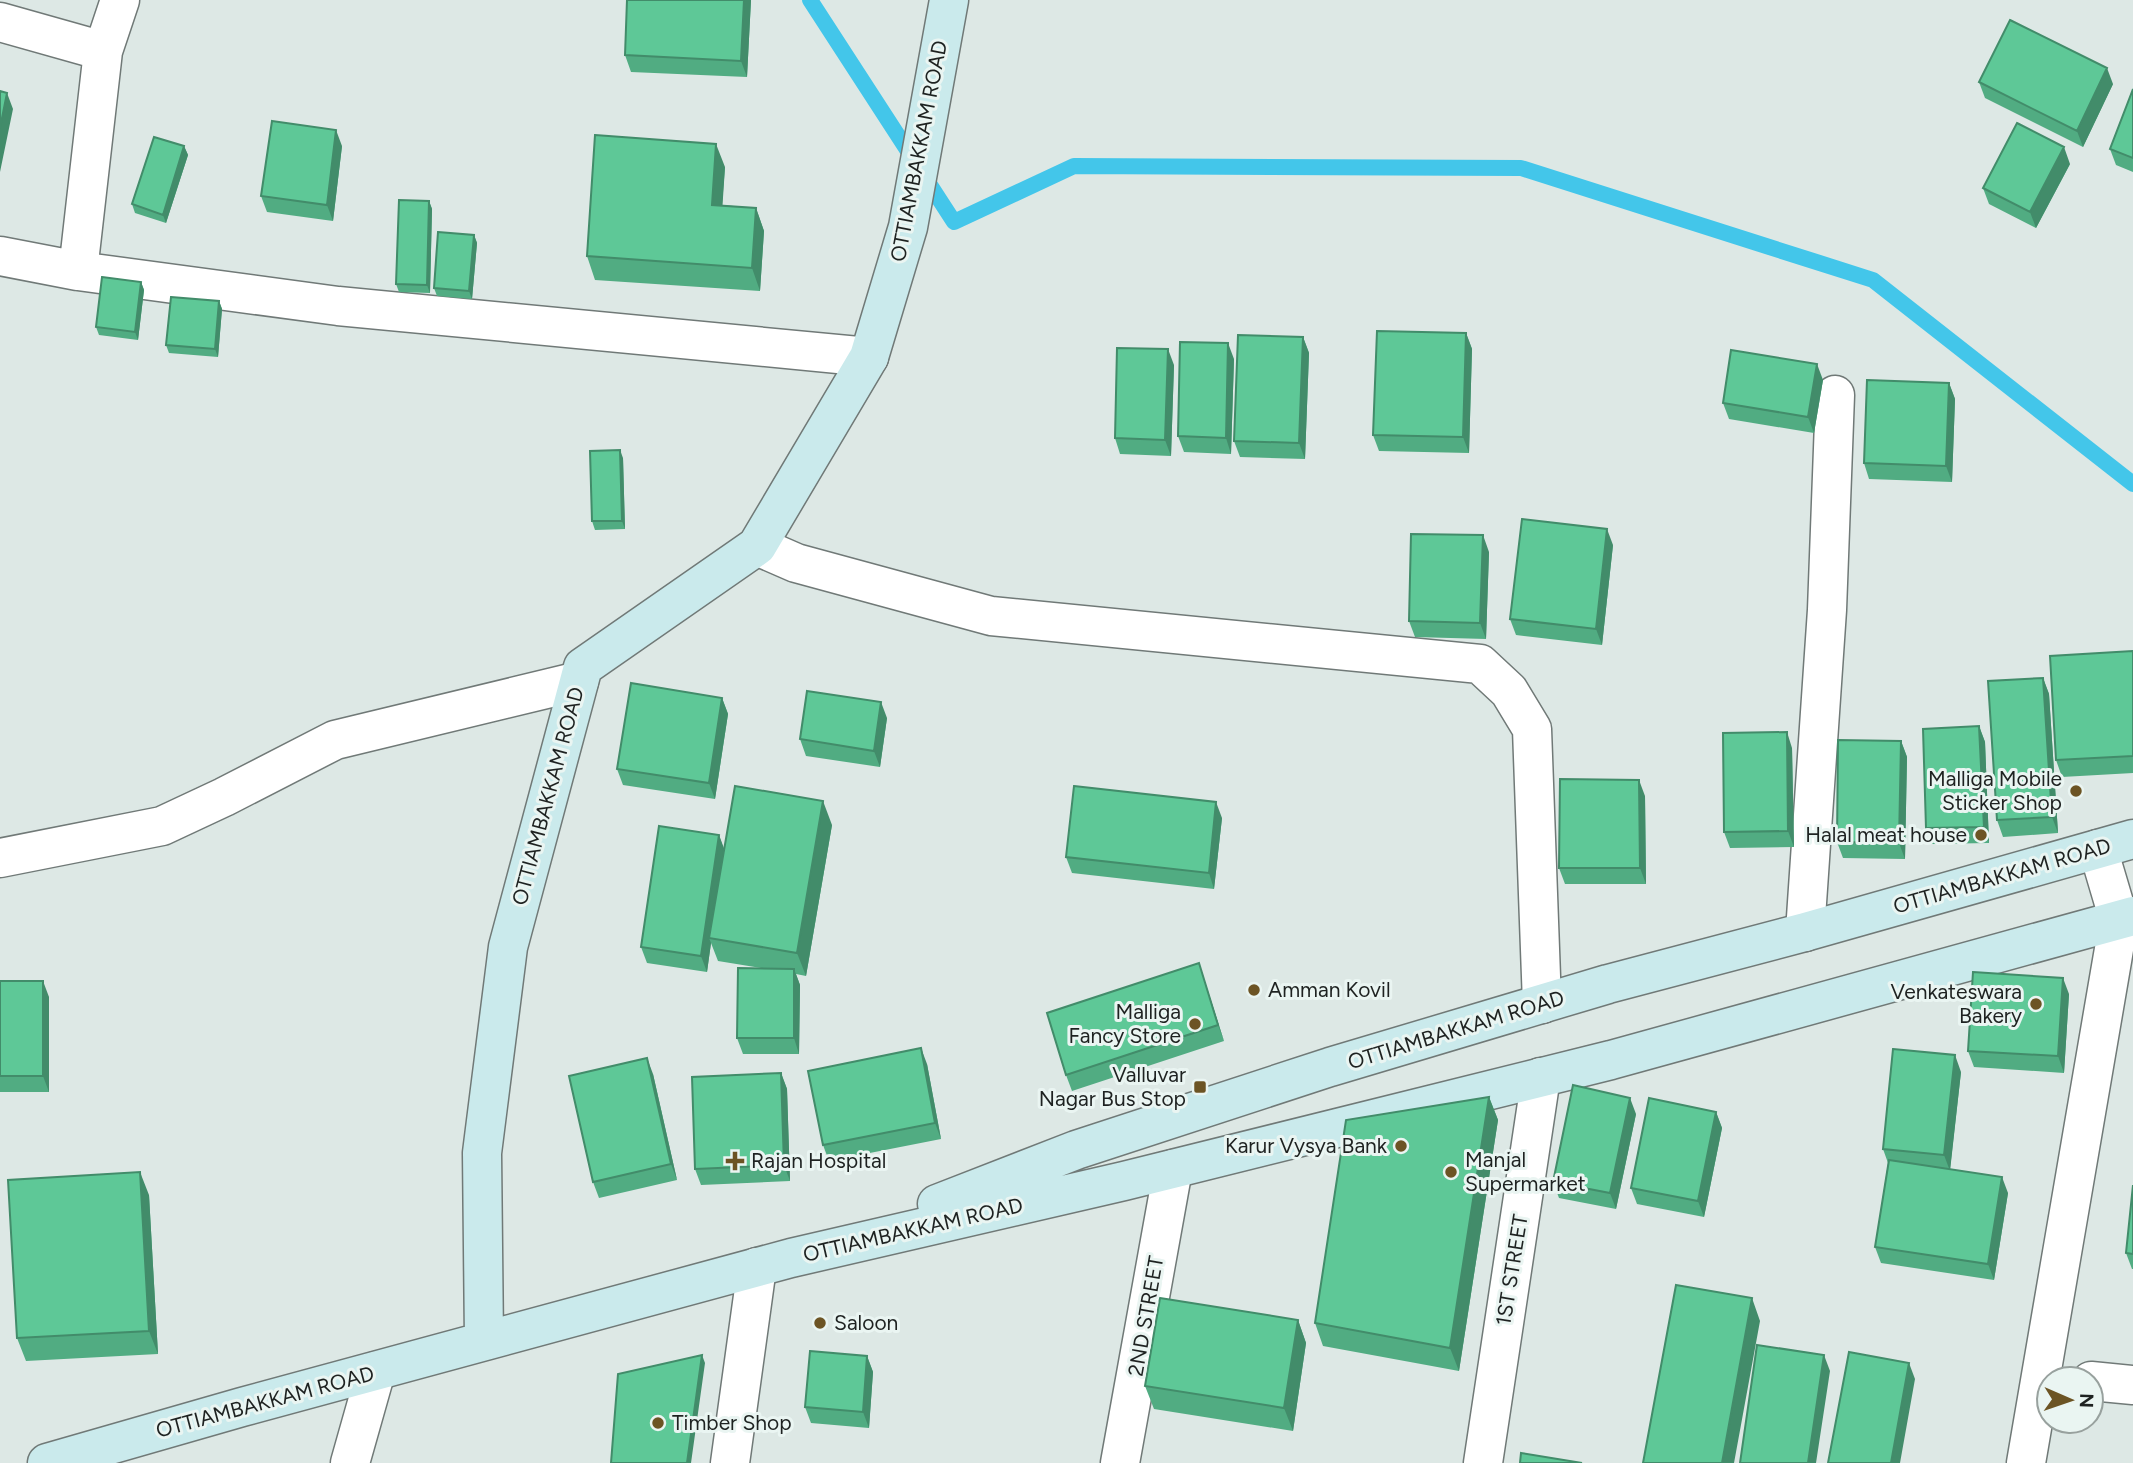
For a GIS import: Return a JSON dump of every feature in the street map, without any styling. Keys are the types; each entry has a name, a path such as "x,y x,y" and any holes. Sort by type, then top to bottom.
{"street":[{"path":"78,271 103,51 120,0"},
{"name":"OTTIAMBAKKAM ROAD","path":"484,1342 482,1153 508,947 583,667 757,545 869,357 908,227 948,6"},
{"path":"0,22 103,51"},
{"path":"0,256 78,271 338,306 869,357"},
{"path":"1805,932 1827,610 1835,395"},
{"path":"757,545 796,563 991,616 1480,664 1509,691 1532,729 1542,1004"},
{"path":"0,858 162,826 335,740 579,681"},
{"path":"2061,1365 2126,918 2115,844"},
{"name":"OTTIAMBAKKAM ROAD","path":"774,1262 965,1194 1076,1150 1331,1067 1542,1004 2115,844"},
{"name":"OTTIAMBAKKAM ROAD","path":"47,1463 774,1262 1172,1169 1624,1056 2126,918"},
{"name":"1ST STREET","path":"1483,1463 1541,1077"},
{"name":"2ND STREET","path":"1120,1463 1172,1169"},
{"path":"730,1463 774,1262"},
{"path":"350,1463 376,1371"},
{"path":"2105,1382 2133,1385"},
{"path":"2026,1463 2037,1435"}],"building":[{"path":"627,0 744,0 741,61 625,55"},
{"path":"2010,20 2107,68 2077,131 1979,82"},
{"path":"2133,89 2133,158 2110,149"},
{"path":"0,91 7,93 0,128"},
{"path":"272,121 336,130 327,205 261,196"},
{"path":"2017,123 2064,147 2030,212 1983,188"},
{"path":"595,135 716,144 712,205 756,208 752,268 587,256"},
{"path":"154,137 184,146 163,215 132,204"},
{"path":"399,200 429,201 427,285 396,284"},
{"path":"438,232 474,235 469,291 434,288"},
{"path":"102,277 141,282 135,332 96,327"},
{"path":"171,297 219,301 215,349 166,345"},
{"path":"1377,331 1466,333 1463,437 1373,435"},
{"path":"1238,335 1303,337 1299,443 1234,441"},
{"path":"1180,342 1228,343 1226,438 1178,436"},
{"path":"1117,348 1168,349 1165,440 1115,438"},
{"path":"1731,350 1817,364 1808,417 1723,403"},
{"path":"1867,380 1949,383 1946,466 1864,463"},
{"path":"620,450 622,521 592,521 590,451"},
{"path":"1522,519 1607,529 1596,629 1510,619"},
{"path":"1411,534 1483,535 1480,623 1409,621"},
{"path":"2133,651 2133,756 2056,760 2050,656"},
{"path":"2043,678 2052,817 1997,820 1988,681"},
{"path":"631,683 722,698 709,783 617,769"},
{"path":"807,691 881,702 874,751 800,739"},
{"path":"1979,726 1984,827 1926,828 1923,729"},
{"path":"1787,732 1788,831 1724,832 1723,733"},
{"path":"1838,740 1901,741 1899,843 1837,842"},
{"path":"1560,779 1639,780 1640,868 1559,868"},
{"path":"735,786 823,801 797,953 709,938"},
{"path":"1074,786 1216,802 1209,873 1066,857"},
{"path":"659,826 719,835 701,956 641,947"},
{"path":"1199,963 1218,1025 1066,1075 1047,1013"},
{"path":"738,968 794,969 794,1038 737,1038"},
{"path":"1973,972 2063,978 2058,1056 1968,1051"},
{"path":"0,981 43,981 43,1076 0,1076"},
{"path":"921,1048 935,1123 823,1145 808,1071"},
{"path":"1893,1049 1955,1055 1944,1155 1883,1149"},
{"path":"647,1058 671,1164 593,1182 569,1076"},
{"path":"781,1073 784,1165 695,1169 692,1077"},
{"path":"1573,1085 1630,1098 1610,1193 1553,1182"},
{"path":"1489,1097 1450,1348 1315,1323 1346,1120"},
{"path":"1649,1098 1716,1112 1698,1201 1631,1188"},
{"path":"1889,1160 2002,1177 1988,1264 1875,1247"},
{"path":"140,1172 149,1331 17,1338 8,1180"},
{"path":"2133,1185 2133,1254 2126,1253"},
{"path":"1676,1285 1752,1298 1722,1463 1643,1463"},
{"path":"1160,1298 1298,1320 1284,1408 1145,1386"},
{"path":"1757,1345 1824,1355 1808,1463 1740,1463"},
{"path":"810,1351 867,1356 863,1412 805,1407"},
{"path":"1849,1352 1909,1363 1891,1463 1828,1463"},
{"name":"Timber Shop","path":"702,1355 687,1463 611,1463 618,1374"},
{"path":"1521,1453 1582,1463 1520,1463"}],"waterway":[{"path":"810,0 954,222 1074,166 1521,168 1873,280 2133,484"}],"place":[{"name":"Malliga Mobile Sticker Shop","path":"2076,791"},
{"name":"Halal meat house","path":"1981,835"},
{"name":"Amman Kovil","path":"1254,990"},
{"name":"Venkateswara Bakery","path":"2036,1004"},
{"name":"Malliga Fancy Store","path":"1195,1024"},
{"name":"Valluvar Nagar Bus Stop","path":"1200,1087"},
{"name":"Karur Vysya Bank","path":"1401,1146"},
{"name":"Rajan Hospital","path":"735,1161"},
{"name":"Manjal Supermarket","path":"1451,1172"},
{"name":"Saloon","path":"820,1323"},
{"name":"Timber Shop","path":"658,1423"}]}
